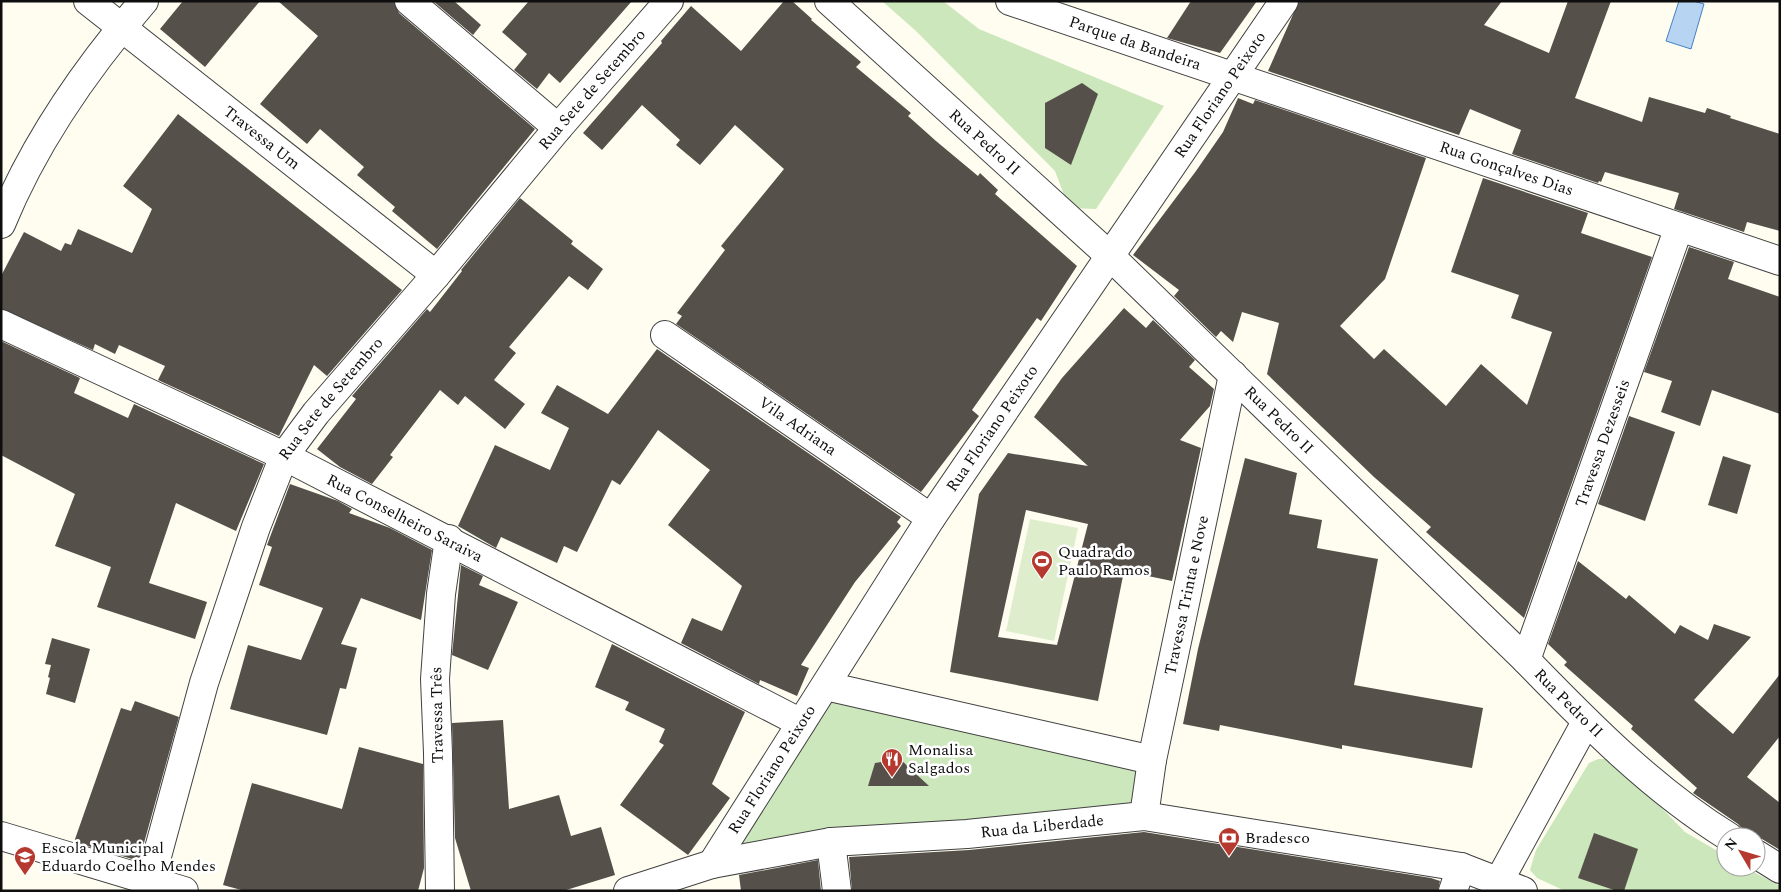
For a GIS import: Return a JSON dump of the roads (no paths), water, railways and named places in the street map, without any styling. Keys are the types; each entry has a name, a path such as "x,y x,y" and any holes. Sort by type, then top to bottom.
{"street":[{"name":"Travessa Um","path":"88,1 436,275"},
{"path":"1,224 40,144 121,28 144,1"},
{"path":"409,1 558,128"},
{"name":"Rua Sete de Setembro","path":"150,882 204,683 256,527 284,456 316,413 436,275 558,128 669,1"},
{"name":"Rua Pedro II","path":"829,1 1110,256 1526,660 1586,722 1704,822 1716,829"},
{"name":"Parque da Bandeira","path":"1010,1 1233,78"},
{"name":"Rua Floriano Peixoto","path":"712,864 826,686 930,518 1284,1"},
{"name":"Rua Gonçalves Dias","path":"1233,78 1780,261"},
{"name":"Travessa Dezesseis","path":"1526,660 1679,227"},
{"name":"Rua Conselheiro Saraiva","path":"1,324 284,456 449,539 801,723"},
{"name":"Vila Adriana","path":"665,335 930,518"},
{"name":"Travessa Trinta e Nove","path":"1144,816 1152,760 1233,375"},
{"name":"Travessa Três","path":"440,891 438,753 434,679 441,594 449,539"},
{"path":"826,686 1152,760"},
{"path":"1511,886 1586,722"},
{"name":"Rua da Liberdade","path":"628,891 712,864 831,842 967,834 1144,816 1457,879 1511,886"},
{"path":"1,836 184,891"},
{"path":"831,842 837,891"},
{"path":"1766,860 1780,869"}],"water":[{"path":"1679,1 1693,1 1704,4 1691,49 1666,41"}],"place":[{"name":"Quadra do Paulo Ramos","path":"1042,580"},
{"name":"Monalisa Salgados","path":"892,778"},
{"name":"Bradesco","path":"1229,857"},
{"name":"Escola Municipal Eduardo Coelho Mendes","path":"25,876"}]}
